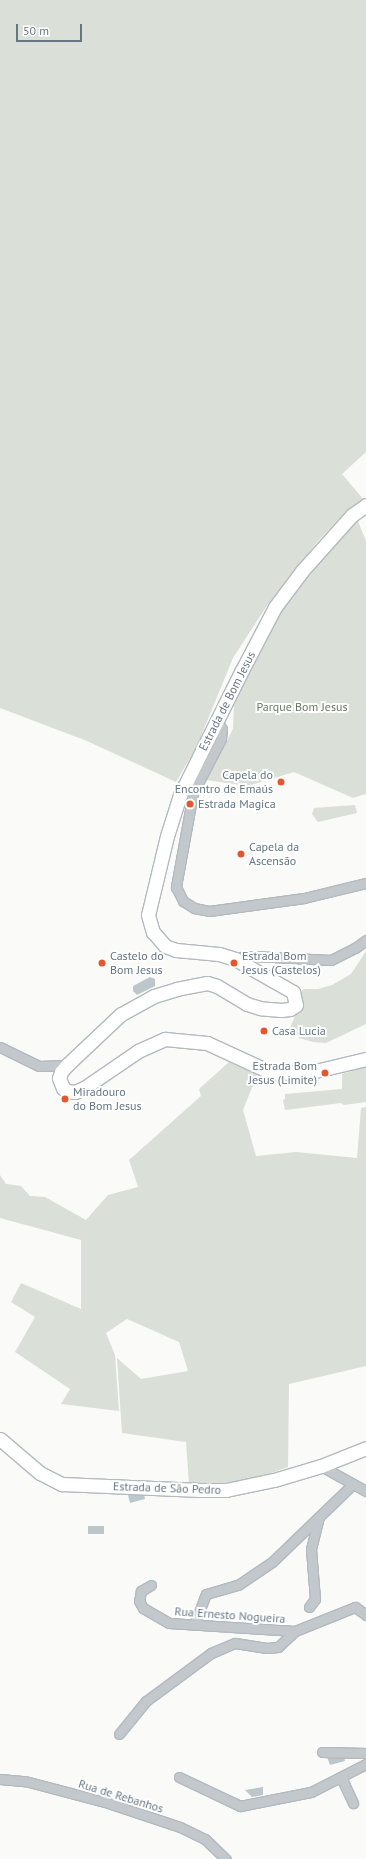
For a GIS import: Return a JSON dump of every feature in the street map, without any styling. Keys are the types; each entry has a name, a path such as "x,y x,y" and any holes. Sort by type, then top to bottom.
{"main road":[{"name":"Estrada de Bom Jesus","path":"366,505 352,515 302,571 275,608 180,795 167,836 148,915 153,932 165,946 176,950 219,954 235,959 293,992 296,1004 290,1009 260,1008 247,1004 217,986 207,983 176,989 154,996 121,1014 61,1072 60,1084 67,1091 75,1092 84,1088 138,1051 165,1039 207,1043 268,1071 278,1073 311,1072 366,1059"},
{"name":"Estrada de São Pedro","path":"0,1439 40,1473 62,1484 226,1490 274,1480 320,1466 366,1448"}],"street":[{"path":"217,722 222,729 221,739 193,793 176,887 182,901 194,908 209,911 304,898 366,883"},
{"path":"235,959 253,956 331,960 355,948 366,940"},
{"path":"0,1047 39,1066 68,1065"},
{"path":"320,1466 366,1491"},
{"path":"194,1625 206,1594 238,1585 266,1566 353,1484"},
{"path":"309,1607 315,1599 311,1549 319,1516"},
{"name":"Rua Ernesto Nogueira","path":"151,1585 141,1591 139,1601 143,1608 169,1623 295,1631 355,1607 366,1615"},
{"path":"119,1734 146,1700 212,1652 235,1643 267,1648 278,1647 295,1631"},
{"path":"322,1752 366,1753"},
{"path":"179,1777 240,1806 311,1792 366,1764"},
{"path":"341,1777 353,1803"},
{"name":"Rua de Rebanhos","path":"0,1779 25,1781 105,1802 180,1827 205,1839 226,1859"}],"green space":[{"path":"0,0 366,0 366,452 342,474 364,500 339,519 318,541 268,604 233,658 197,746 176,782 87,741 0,708"},
{"name":"Parque Bom Jesus","path":"358,521 366,541 366,794 353,798 294,772 247,786 206,780 233,729 234,701 255,657 279,615 306,577 331,547"},
{"path":"355,805 357,813 318,822 312,814 314,808"},
{"path":"366,951 366,1024 326,1043 313,1042 299,1038 290,1028 295,1016 303,1005 300,992 304,989 318,989 332,985 351,974"},
{"path":"229,1062 257,1075 243,1110 256,1156 296,1152 357,1158 361,1108 366,1107 366,1366 289,1384 288,1467 263,1476 215,1486 189,1484 186,1442 122,1433 117,1358 141,1379 188,1371 179,1342 127,1319 106,1333 115,1355 119,1411 61,1404 70,1389 15,1352 35,1317 11,1302 21,1283 81,1309 81,1240 0,1218 0,1175 6,1184 21,1186 30,1196 45,1197 86,1220 108,1195 138,1187 129,1160 201,1096 199,1089"},
{"path":"366,1067 366,1102 344,1105 341,1103 285,1110 283,1100 285,1099 285,1094 342,1089 342,1074"}],"shaded area":[{"path":"150,977 155,979 155,986 137,995 133,991 133,986"},
{"path":"144,1494 145,1499 130,1503 128,1495"},
{"path":"88,1526 104,1526 104,1534 88,1534"},
{"path":"343,1754 345,1761 330,1765 327,1757"},
{"path":"263,1787 263,1795 252,1797 245,1790"}],"place":[{"name":"Capela do Encontro de Emaús","path":"281,782"},
{"name":"Estrada Magica","path":"190,804"},
{"name":"Capela da Ascensão","path":"241,854"},
{"name":"Castelo do Bom Jesus","path":"102,963"},
{"name":"Estrada Bom Jesus (Castelos)","path":"234,963"},
{"name":"Casa Lucia","path":"264,1031"},
{"name":"Estrada Bom Jesus (Limite)","path":"325,1073"},
{"name":"Miradouro do Bom Jesus","path":"65,1099"}]}
